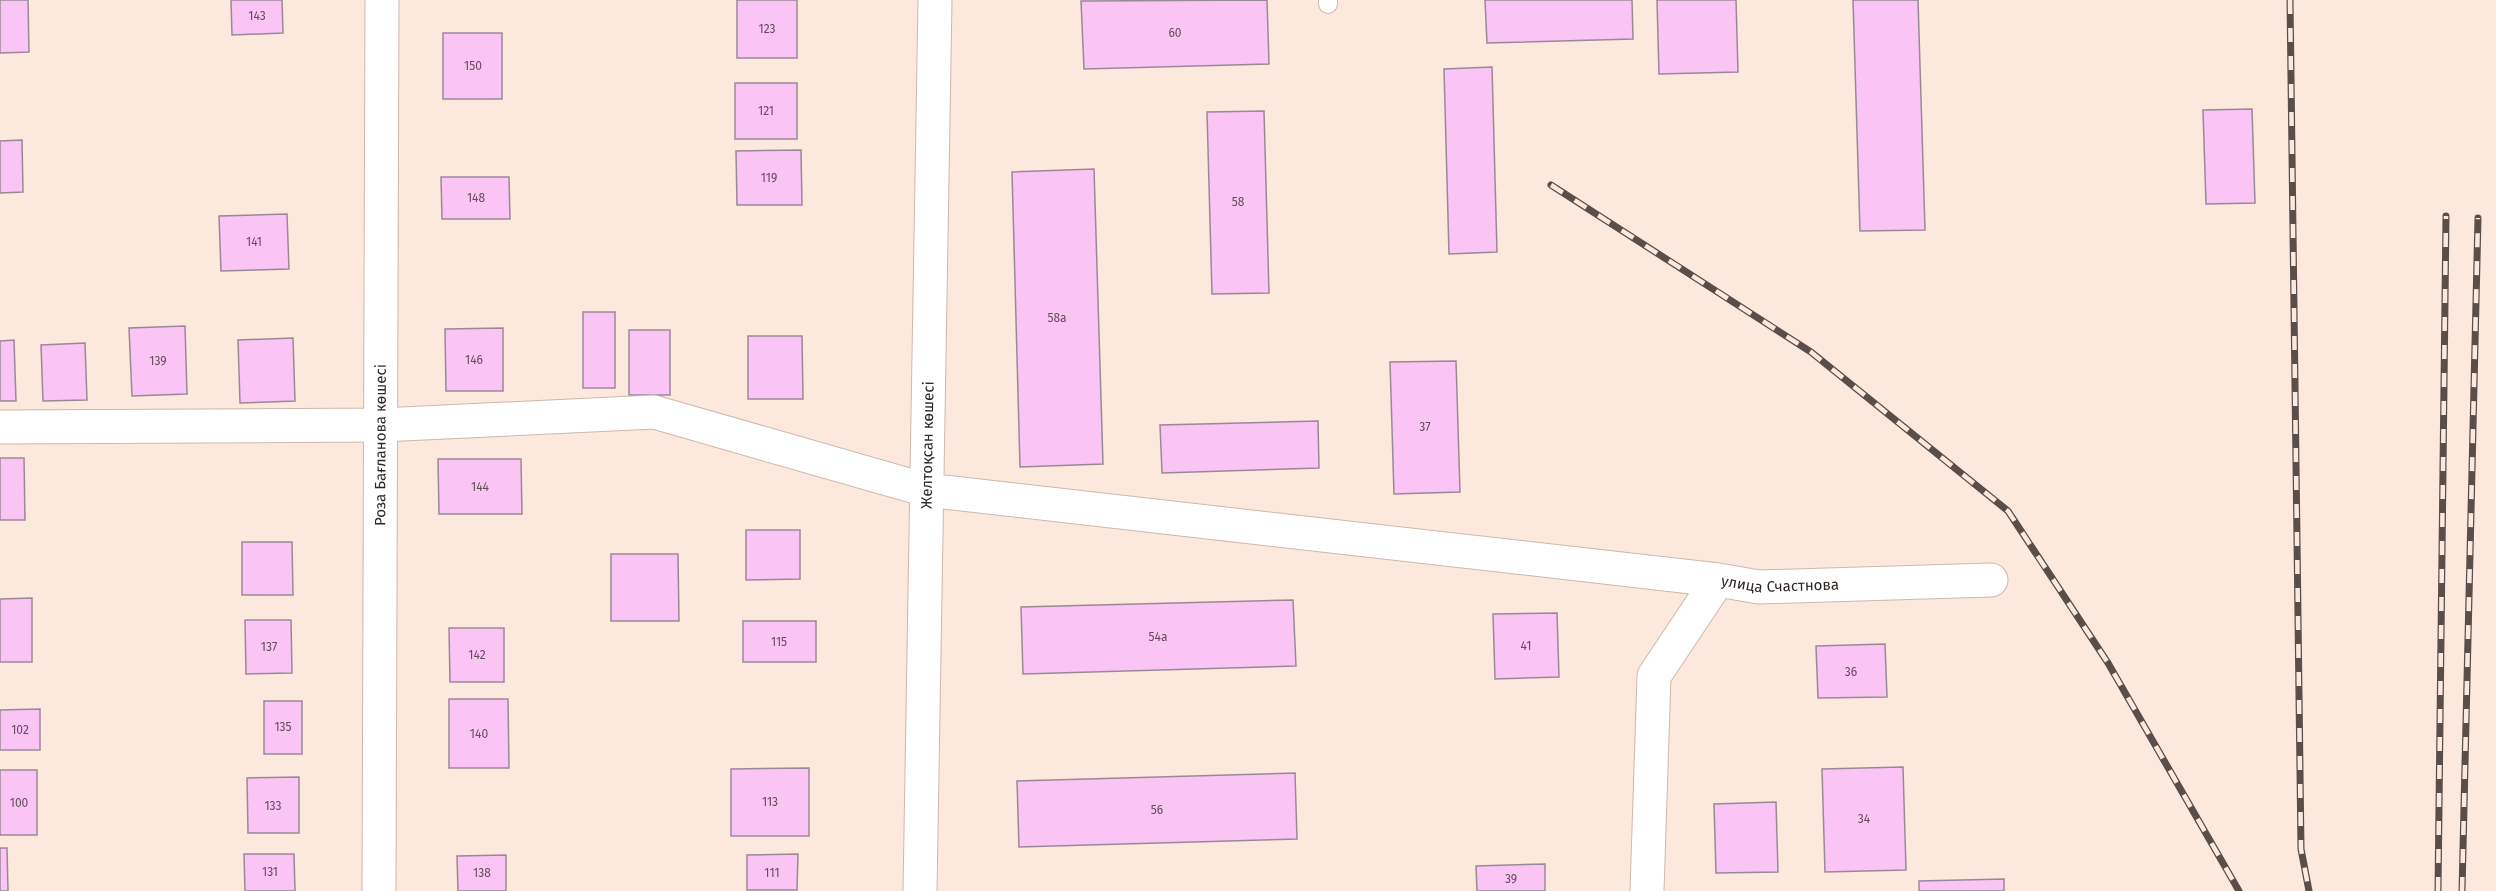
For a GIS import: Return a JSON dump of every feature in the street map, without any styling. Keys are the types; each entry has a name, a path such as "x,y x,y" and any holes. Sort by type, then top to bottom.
{"street":[{"name":"Роза Бағланова көшесі","path":"379,891 382,0"},
{"name":"Желтоқсан көшесі","path":"920,891 935,0"},
{"path":"0,427 381,425 654,412 926,490 1718,580"},
{"name":"улица Счастнова","path":"1647,891 1654,676 1718,580 1759,587 1991,580"}],"building":[{"path":"0,0 28,0 29,52 0,53"},
{"path":"231,0 282,0 283,33 232,35"},
{"path":"737,0 797,0 797,58 737,58"},
{"path":"1267,0 1269,64 1084,69 1081,1"},
{"path":"1485,0 1632,0 1633,39 1487,43"},
{"path":"1657,0 1736,0 1738,72 1659,74"},
{"path":"1853,0 1918,0 1925,230 1860,231"},
{"path":"443,33 502,33 502,99 443,99"},
{"path":"1492,67 1497,252 1449,254 1444,69"},
{"path":"735,83 797,83 797,139 735,139"},
{"path":"2252,109 2255,203 2206,204 2203,110"},
{"path":"1264,111 1269,293 1212,294 1207,112"},
{"path":"22,140 23,192 0,193 0,141"},
{"path":"801,150 802,205 737,205 736,151"},
{"path":"1094,169 1103,464 1020,467 1012,172"},
{"path":"441,177 509,177 510,219 442,219"},
{"path":"287,214 289,269 221,271 219,216"},
{"path":"583,312 615,312 615,388 583,388"},
{"path":"185,326 187,394 132,396 129,328"},
{"path":"503,328 503,391 446,391 445,329"},
{"path":"629,330 670,330 670,395 629,395"},
{"path":"748,336 802,336 803,399 748,399"},
{"path":"293,338 295,401 240,403 238,340"},
{"path":"14,340 16,401 0,401 0,341"},
{"path":"85,343 87,400 43,401 41,345"},
{"path":"1456,361 1460,492 1394,494 1390,362"},
{"path":"1318,421 1319,468 1162,473 1160,425"},
{"path":"0,458 24,458 25,520 0,520"},
{"path":"438,459 521,459 522,514 439,514"},
{"path":"746,530 800,530 800,579 746,580"},
{"path":"242,542 292,542 293,595 242,595"},
{"path":"611,554 678,554 679,621 611,621"},
{"path":"32,598 32,662 0,662 0,599"},
{"path":"1293,600 1296,666 1023,674 1021,607"},
{"path":"1557,613 1559,677 1495,679 1493,614"},
{"path":"245,620 291,620 292,673 246,674"},
{"path":"743,621 816,621 816,662 743,662"},
{"path":"449,628 504,628 504,682 450,682"},
{"path":"1885,644 1887,697 1818,698 1816,646"},
{"path":"449,699 508,699 509,768 449,768"},
{"path":"264,701 302,701 302,754 264,754"},
{"path":"40,709 40,750 0,750 0,710"},
{"path":"1903,767 1906,870 1825,872 1822,769"},
{"path":"809,768 809,836 731,836 731,769"},
{"path":"0,770 37,770 37,835 0,835"},
{"path":"1295,773 1297,839 1019,847 1017,781"},
{"path":"299,777 299,833 248,833 247,778"},
{"path":"1776,802 1778,872 1716,873 1714,804"},
{"path":"0,848 7,848 8,891 0,891"},
{"path":"244,854 294,854 295,891 245,891"},
{"path":"798,854 797,890 747,890 747,855"},
{"path":"506,855 506,891 458,891 457,856"},
{"path":"1545,864 1545,891 1477,891 1476,866"},
{"path":"2004,879 2004,891 1919,891 1919,881"}],"railway":[{"path":"2290,0 2301,849 2309,891"},
{"path":"1551,185 1811,352 2008,511 2108,663 2239,891"},
{"path":"2438,891 2446,216"},
{"path":"2462,891 2478,218"}]}
